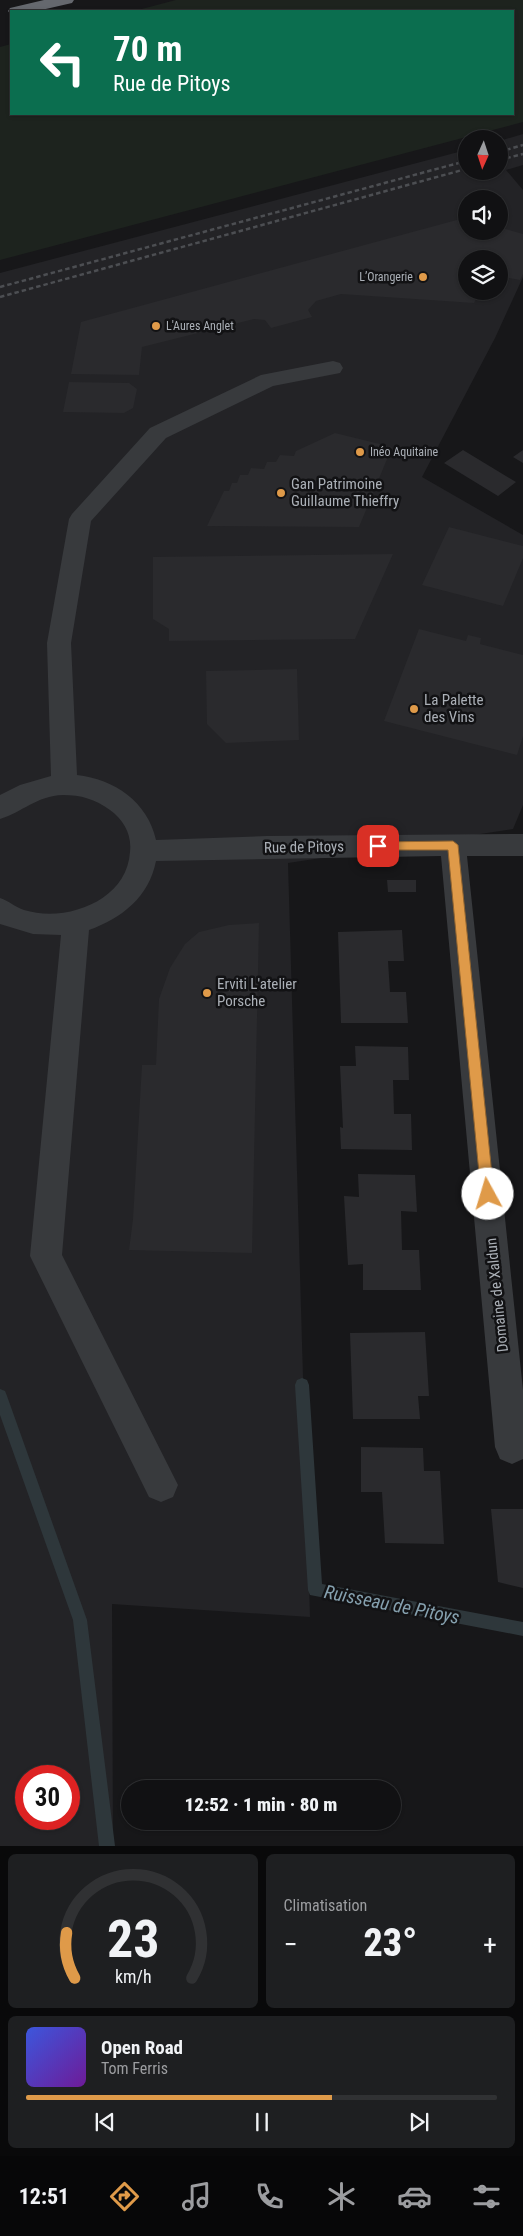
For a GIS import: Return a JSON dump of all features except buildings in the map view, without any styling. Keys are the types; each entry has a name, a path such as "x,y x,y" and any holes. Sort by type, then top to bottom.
{"highway":[{"path":"21,10 66,0"}],"street":[{"path":"64,785 59,643 80,519 158,433 268,380 333,368"},
{"path":"0,809 12,800 37,789 64,785 90,788 112,797 130,811 142,830 146,851 141,874 126,895 104,912 76,922 50,925 25,922 0,909"},
{"name":"Domaine de Xaldun","path":"453,845 512,1447"},
{"name":"Rue de Pitoys","path":"146,851 523,845"},
{"path":"76,922 46,1256 161,1485"}],"shaded area":[{"path":"176,0 523,0 523,122 493,130 458,130 458,139 0,260 0,47 10,44 10,115 514,115 514,10 138,10"},
{"path":"523,134 523,165 508,169 508,138"},
{"path":"458,152 458,180 508,180 508,172 523,190 523,277 495,338 422,477 523,535 523,805 513,829 288,863 310,1617 112,1604 113,1846 0,1846 0,273"}],"waterway":[{"name":"Ruisseau de Pitoys","path":"302,1385 315,1590 523,1629"},
{"path":"0,1396 80,1620 107,1846"}],"railway":[{"path":"508,149 523,145"},
{"path":"508,158 523,154"},
{"path":"0,287 458,163"},
{"path":"0,297 458,171"}],"place":[{"name":"L’Orangerie","path":"423,277"},
{"name":"L'Aures Anglet","path":"156,326"},
{"name":"Inéo Aquitaine","path":"360,452"},
{"name":"Gan Patrimoine Guillaume Thieffry","path":"281,493"},
{"name":"La Palette des Vins","path":"414,709"},
{"name":"Erviti L'atelier Porsche","path":"207,993"}],"route":[{"path":"378,846 453,845 488,1194"}]}
